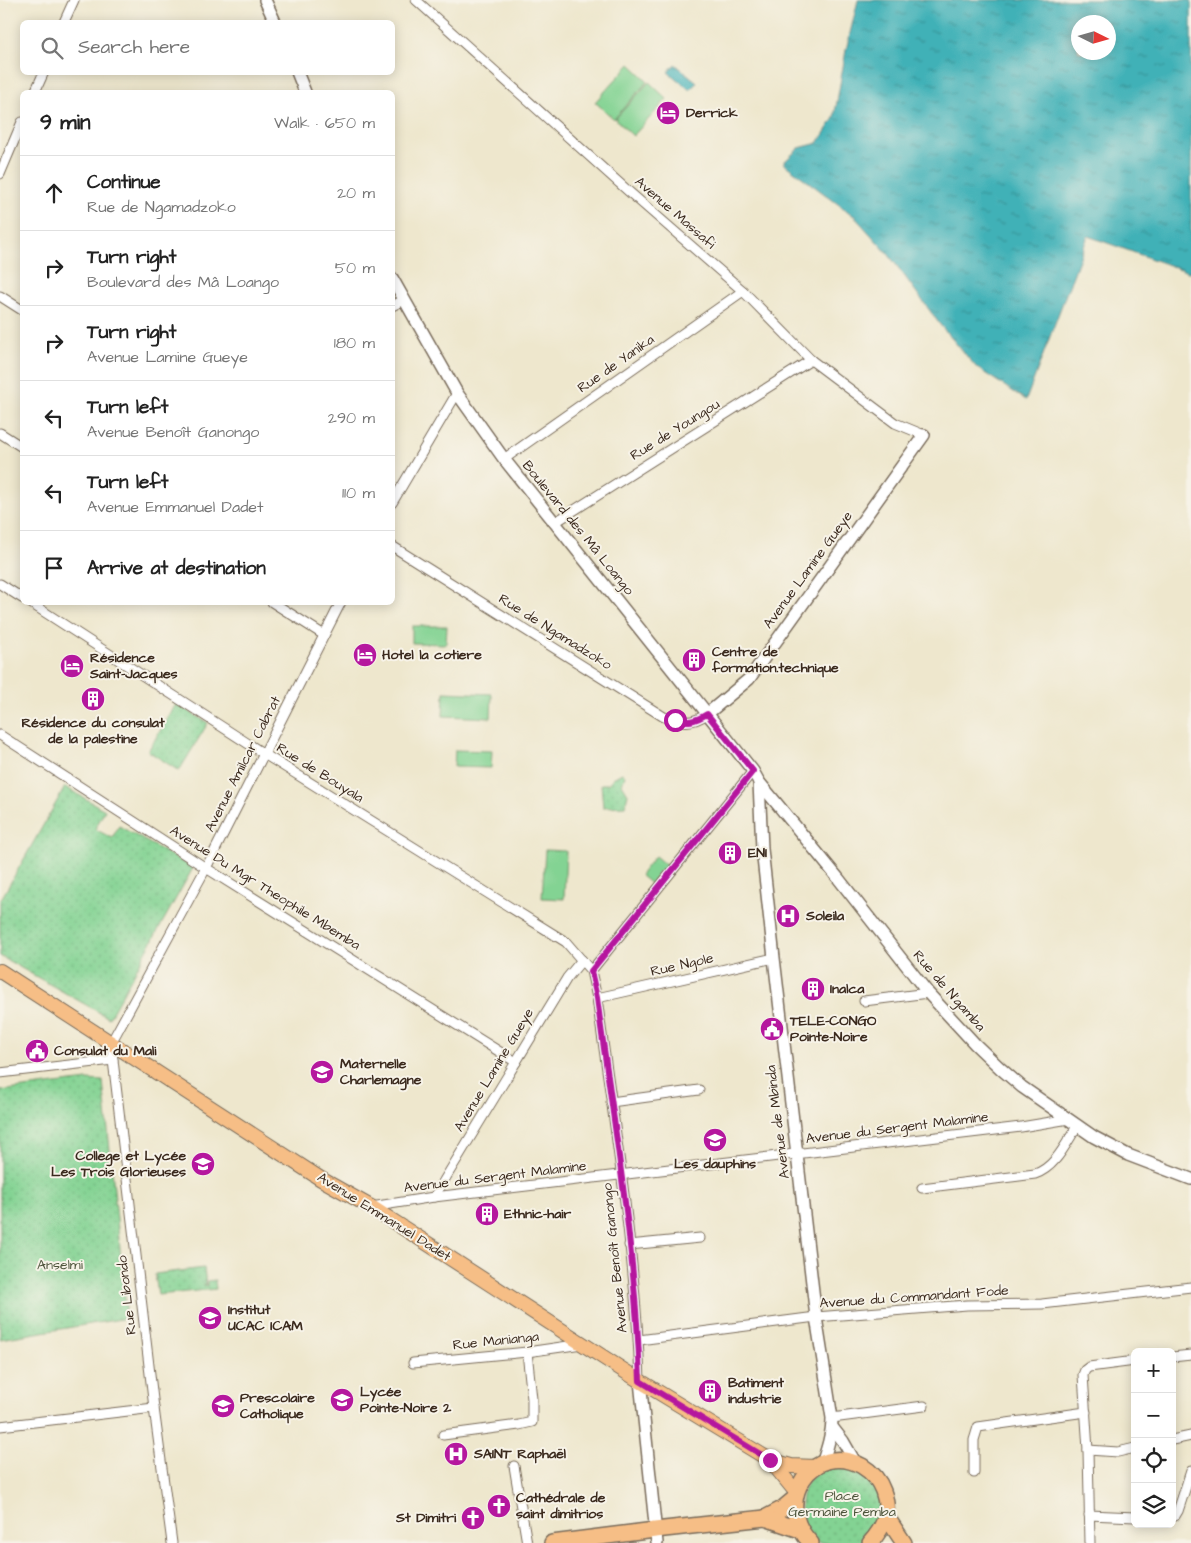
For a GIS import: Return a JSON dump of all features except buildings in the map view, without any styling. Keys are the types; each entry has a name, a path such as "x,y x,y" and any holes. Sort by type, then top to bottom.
{"highway":[{"path":"552,1543 656,1536 765,1518 782,1509 795,1495 808,1473 819,1465 838,1460 855,1462 870,1471 881,1484 886,1500 886,1516 880,1532 870,1543"},
{"path":"795,1495 794,1515 800,1530 811,1543"},
{"path":"886,1516 904,1543"},
{"path":"765,1518 800,1530"}],"main road":[{"name":"Avenue Emmanuel Dadet","path":"0,971 321,1179 371,1207 640,1381 770,1460 791,1466 819,1465"},
{"name":"Avenue Emmanuel Dadet","path":"770,1460 795,1495"}],"street":[{"path":"65,20 74,0"},
{"path":"264,0 273,20"},
{"name":"Avenue Massafi","path":"416,0 627,190 743,291 811,360 895,423 924,434"},
{"path":"36,90 43,75"},
{"path":"298,75 305,90"},
{"path":"0,174 20,135"},
{"name":"Boulevard des Mâ Loango","path":"395,284 457,393 504,459 753,771 759,782"},
{"name":"Rue de Yanika","path":"504,459 743,291"},
{"path":"0,296 20,309"},
{"path":"395,304 404,300"},
{"name":"Rue de Youngou","path":"554,523 811,360"},
{"path":"395,498 457,393"},
{"path":"0,433 20,446"},
{"name":"Avenue Lamine Gueye","path":"707,714 749,679 924,434"},
{"name":"Rue de Ngamadzoko","path":"395,548 664,717 689,722 698,720 707,714"},
{"path":"0,584 20,597"},
{"name":"Rue de Bouyala","path":"34,605 264,754 566,942 591,971"},
{"path":"277,605 324,635"},
{"name":"Avenue Amilcar Cabrat","path":"111,1043 206,868 339,605"},
{"name":"Avenue Du Mgr Theophile Mbemba","path":"0,735 206,868 516,1062"},
{"path":"591,971 753,771"},
{"name":"Avenue de Mbinda","path":"759,782 762,849 774,958 816,1317 832,1422 828,1446 819,1465"},
{"name":"Rue de N'gamba","path":"759,782 838,878 928,993 1000,1068 1022,1087 1094,1137 1128,1154 1191,1178"},
{"name":"Rue Ngole","path":"597,998 774,958"},
{"name":"Avenue Lamine Gueye","path":"434,1198 567,978 582,960"},
{"name":"Avenue Benoît Ganongo","path":"591,971 597,998 621,1174 639,1340 640,1381 656,1536"},
{"path":"864,1001 928,993"},
{"name":"Rue Libondo","path":"111,1043 154,1408 172,1543"},
{"path":"0,1074 113,1060"},
{"path":"611,1102 699,1090"},
{"path":"922,1188 1035,1174 1044,1171 1060,1154 1073,1122"},
{"name":"Avenue du Sergent Malamine","path":"371,1207 621,1174 1073,1122"},
{"path":"629,1245 700,1238"},
{"name":"Avenue du Commandant Fode","path":"639,1340 816,1317 967,1305 1042,1304 1191,1287"},
{"name":"Rue Manianga","path":"413,1363 527,1352 582,1344"},
{"path":"444,1435 532,1422 532,1399 527,1352"},
{"path":"1176,1357 1191,1355"},
{"path":"1090,1543 1088,1450 1083,1382 1085,1370 1088,1367 1131,1362"},
{"path":"832,1422 924,1406"},
{"path":"0,1426 154,1408"},
{"path":"974,1473 974,1440 978,1427 1086,1412"},
{"name":"Avenue de Mbinda","path":"832,1422 855,1462"},
{"path":"1176,1439 1191,1436"},
{"path":"1088,1450 1118,1452 1131,1449"},
{"path":"514,1466 526,1543"},
{"path":"1176,1514 1191,1471"},
{"path":"1089,1515 1131,1517"}],"green space":[{"path":"630,64 648,81 614,119 595,102"},
{"path":"649,82 667,99 633,136 615,119"},
{"path":"412,626 447,626 446,644 412,643"},
{"path":"444,692 492,694 491,718 443,716"},
{"path":"176,704 208,723 179,771 148,751"},
{"path":"455,750 492,751 491,768 454,767"},
{"path":"622,773 625,776 622,784 628,794 625,806 603,807 601,784 608,784 613,778"},
{"path":"65,787 105,810 95,829 112,838 119,826 193,868 109,1018 0,956 0,901"},
{"path":"545,850 566,851 564,899 542,898"},
{"path":"655,856 667,866 652,885 640,875"},
{"name":"Anselmi","path":"87,1080 103,1081 127,1318 0,1339 0,1091"},
{"path":"204,1268 206,1285 203,1286 207,1286 207,1281 215,1280 216,1289 158,1295 155,1274"},
{"name":"Place Germaine Pemba","path":"828,1467 856,1467 877,1485 883,1512 863,1543 820,1543 813,1538 804,1524 801,1507 804,1490 811,1478"}],"water":[{"path":"858,0 1191,0 1191,273 1088,236 1026,400 977,368 941,326 889,255 854,216 783,163 799,148 818,143 834,118 846,50"},
{"path":"675,64 697,82 690,90 668,72"}],"place":[{"name":"Derrick","path":"668,113"},
{"name":"Hotel la cotiere","path":"365,655"},
{"name":"Centre de formation.technique","path":"694,660"},
{"name":"Résidence Saint-Jacques","path":"72,666"},
{"name":"Résidence du consulat de la palestine","path":"93,699"},
{"name":"ENI","path":"730,853"},
{"name":"Soleila","path":"788,916"},
{"name":"Inalca","path":"813,989"},
{"name":"TELE-CONGO Pointe-Noire","path":"772,1029"},
{"name":"Consulat du Mali","path":"37,1051"},
{"name":"Maternelle Charlemagne","path":"322,1072"},
{"name":"Les dauphins","path":"715,1140"},
{"name":"College et Lycée Les Trois Glorieuses","path":"203,1164"},
{"name":"Ethnic-hair","path":"487,1214"},
{"name":"Institut UCAC ICAM","path":"210,1318"},
{"name":"Batiment industrie","path":"710,1391"},
{"name":"Lycée Pointe-Noire 2","path":"342,1400"},
{"name":"Prescolaire Catholique","path":"223,1406"},
{"name":"SAINT Raphaël","path":"456,1454"},
{"name":"Cathédrale de saint dimitrios","path":"499,1506"},
{"name":"St Dimitri","path":"473,1518"}],"route":[{"path":"675,720 689,722 698,720 707,714 753,771 591,971 597,998 621,1174 639,1340 640,1381 770,1460"}]}
